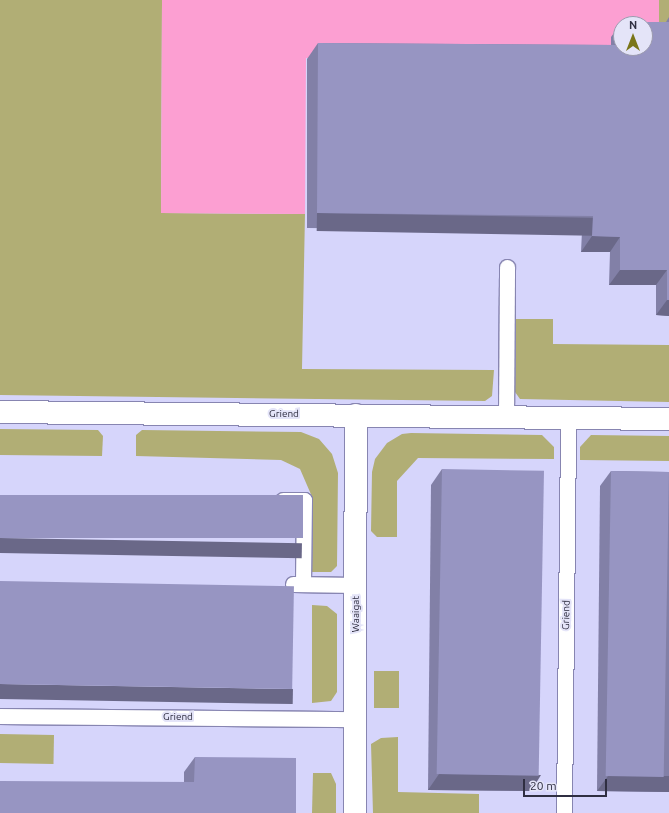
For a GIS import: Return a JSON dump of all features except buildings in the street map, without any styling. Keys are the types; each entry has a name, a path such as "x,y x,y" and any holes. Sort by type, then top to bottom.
{"street":[{"name":"Griend","path":"0,412 506,416 669,419"},
{"name":"Waaigat","path":"354,813 356,415"}],"lane":[{"path":"506,416 507,267"},
{"name":"Griend","path":"564,813 568,418"},
{"path":"272,500 304,500 303,584"},
{"path":"279,584 356,585"},
{"name":"Griend","path":"0,716 355,719"}],"shaded area":[{"path":"0,0 162,0 161,213 305,214 302,369 494,370 492,396 485,401 0,395"},
{"path":"162,0 659,0 659,38 653,32 653,16 613,16 613,54 611,61 306,58 305,214 161,213"},
{"path":"659,0 669,0 669,32 659,32"},
{"path":"516,319 553,319 553,344 669,345 669,402 520,399 515,392"},
{"path":"0,429 98,430 103,436 102,456 0,455"},
{"path":"142,430 301,432 319,439 332,454 338,473 337,566 331,572 312,572 313,499 300,469 281,460 136,456 136,435"},
{"path":"402,434 542,435 554,447 554,459 418,458 397,481 397,537 377,537 371,531 372,472 375,459 387,443"},
{"path":"591,435 669,436 669,461 580,460 580,447"},
{"path":"312,605 327,606 337,614 337,692 331,701 312,703"},
{"path":"374,671 399,671 399,708 374,708"},
{"path":"0,734 54,735 53,764 0,763"},
{"path":"398,737 398,792 479,794 479,813 373,813 371,744 381,738"},
{"path":"313,773 331,773 336,784 336,813 312,813"}]}
